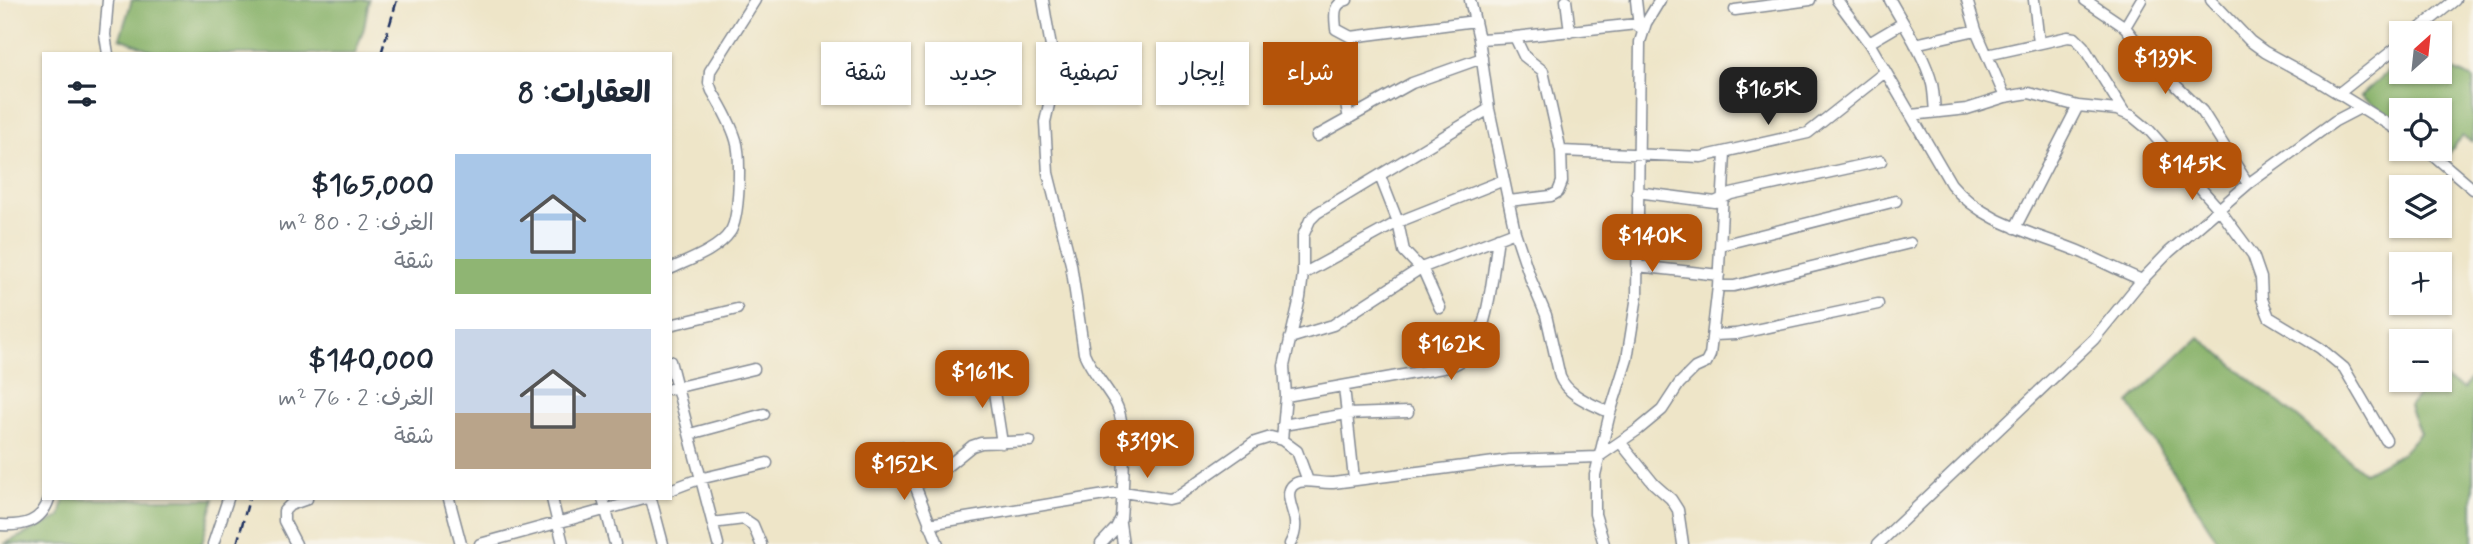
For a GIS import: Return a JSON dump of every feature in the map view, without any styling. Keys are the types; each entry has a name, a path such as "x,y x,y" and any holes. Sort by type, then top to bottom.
{"street":[{"path":"108,0 105,35 108,52"},
{"path":"672,268 715,246 730,232 735,220 738,198 737,142 712,91 709,83 710,71 755,0"},
{"path":"1043,0 1051,47 1050,100 1045,122 1048,173 1071,264 1084,353 1088,364 1117,405 1122,425 1123,492 1120,523 1123,544"},
{"path":"1347,0 1339,3 1335,11 1336,29 1350,37 1475,21"},
{"path":"1470,0 1479,39 1489,109 1515,232 1546,315 1562,383 1573,394 1610,413"},
{"path":"1566,0 1570,32"},
{"path":"1604,544 1595,514 1598,457 1627,359 1634,321 1642,24 1636,0"},
{"path":"1479,39 1642,24 1660,0"},
{"path":"1735,10 1810,0"},
{"path":"1837,0 1869,43 1961,197 1988,216 2142,280"},
{"path":"1890,0 1915,44 1932,83 1935,112"},
{"path":"1967,0 1976,30 2005,97"},
{"path":"2034,0 2039,43"},
{"path":"2085,0 2124,27 2151,62 2202,111 2248,184"},
{"path":"2124,27 2141,0"},
{"path":"2211,0 2250,41 2265,52 2389,125"},
{"path":"2429,21 2454,1"},
{"path":"1869,43 1903,23"},
{"path":"1915,44 1976,30"},
{"path":"1509,201 1550,196 1558,192 1562,182 1561,151 1543,71 1524,56 1515,37"},
{"path":"1987,55 2071,37 2078,40 2124,112 2149,130 2219,209 2253,255 2261,278 2262,299 2269,317 2320,348 2344,368 2386,440"},
{"path":"2338,94 2389,54"},
{"path":"1317,136 1412,83 1482,58"},
{"path":"1561,151 1701,157 1808,133 1885,72"},
{"path":"1911,115 1967,109 2005,97 2029,93 2078,106 2124,112"},
{"path":"1346,105 1349,119"},
{"path":"2015,228 2078,106"},
{"path":"1878,544 2094,339 2142,280 2169,252 2248,184 2334,121 2360,108"},
{"path":"1282,440 1286,396 1283,376 1300,298 1303,236 1310,220 1317,213 1489,109"},
{"path":"1290,544 1295,530 1289,492 1295,483 1308,481 1326,484 1510,460 1598,457 1661,410 1679,384 1695,368 1706,363 1710,355 1719,275 1725,153"},
{"path":"1637,192 1715,202 1731,194 1881,161"},
{"path":"2440,161 2473,189"},
{"path":"1380,176 1398,222 1404,251 1421,268 1440,308"},
{"path":"1303,274 1398,222 1504,180"},
{"path":"1721,245 1896,201"},
{"path":"1290,338 1333,325 1421,268 1515,232"},
{"path":"1286,396 1448,367 1469,355 1476,343 1492,291 1498,238"},
{"path":"1718,286 1734,286 1910,243"},
{"path":"1637,266 1719,275"},
{"path":"1714,335 1736,334 1878,304"},
{"path":"672,325 737,309"},
{"path":"718,544 699,479 690,434 674,388 754,369"},
{"path":"991,373 1002,443"},
{"path":"1344,387 1354,479"},
{"path":"1283,425 1347,414 1408,412"},
{"path":"690,434 764,414"},
{"path":"929,524 1123,492 1168,499 1176,497 1262,439 1270,437 1282,440 1297,452 1308,481"},
{"path":"914,486 939,473 972,446 981,443 1030,442"},
{"path":"1620,442 1678,510 1683,544"},
{"path":"900,447 938,544"},
{"path":"672,488 699,479 768,463"},
{"path":"0,525 31,523 46,509 49,500"},
{"path":"213,544 228,500"},
{"path":"296,544 284,521 284,511 290,505 304,500"},
{"path":"449,500 461,544"},
{"path":"552,500 563,544"},
{"path":"603,500 615,544"},
{"path":"480,544 641,500"},
{"path":"651,500 663,544"},
{"path":"712,523 744,519 753,525 761,544"},
{"path":"1101,544 1120,523"}],"green space":[{"path":"132,0 369,0 356,52 155,52 120,38"},
{"path":"2452,69 2473,79 2473,142 2462,136 2452,150 2452,98 2389,98 2389,117 2361,96 2389,71 2389,84 2452,84"},
{"path":"2199,337 2365,473 2402,453 2420,433 2409,407 2421,392 2452,392 2452,383 2464,389 2473,374 2473,544 2220,544 2129,403"},
{"path":"64,500 214,500 202,544 4,544 60,517"}],"railway":[{"path":"382,52 397,0"},
{"path":"237,544 249,500"}]}
